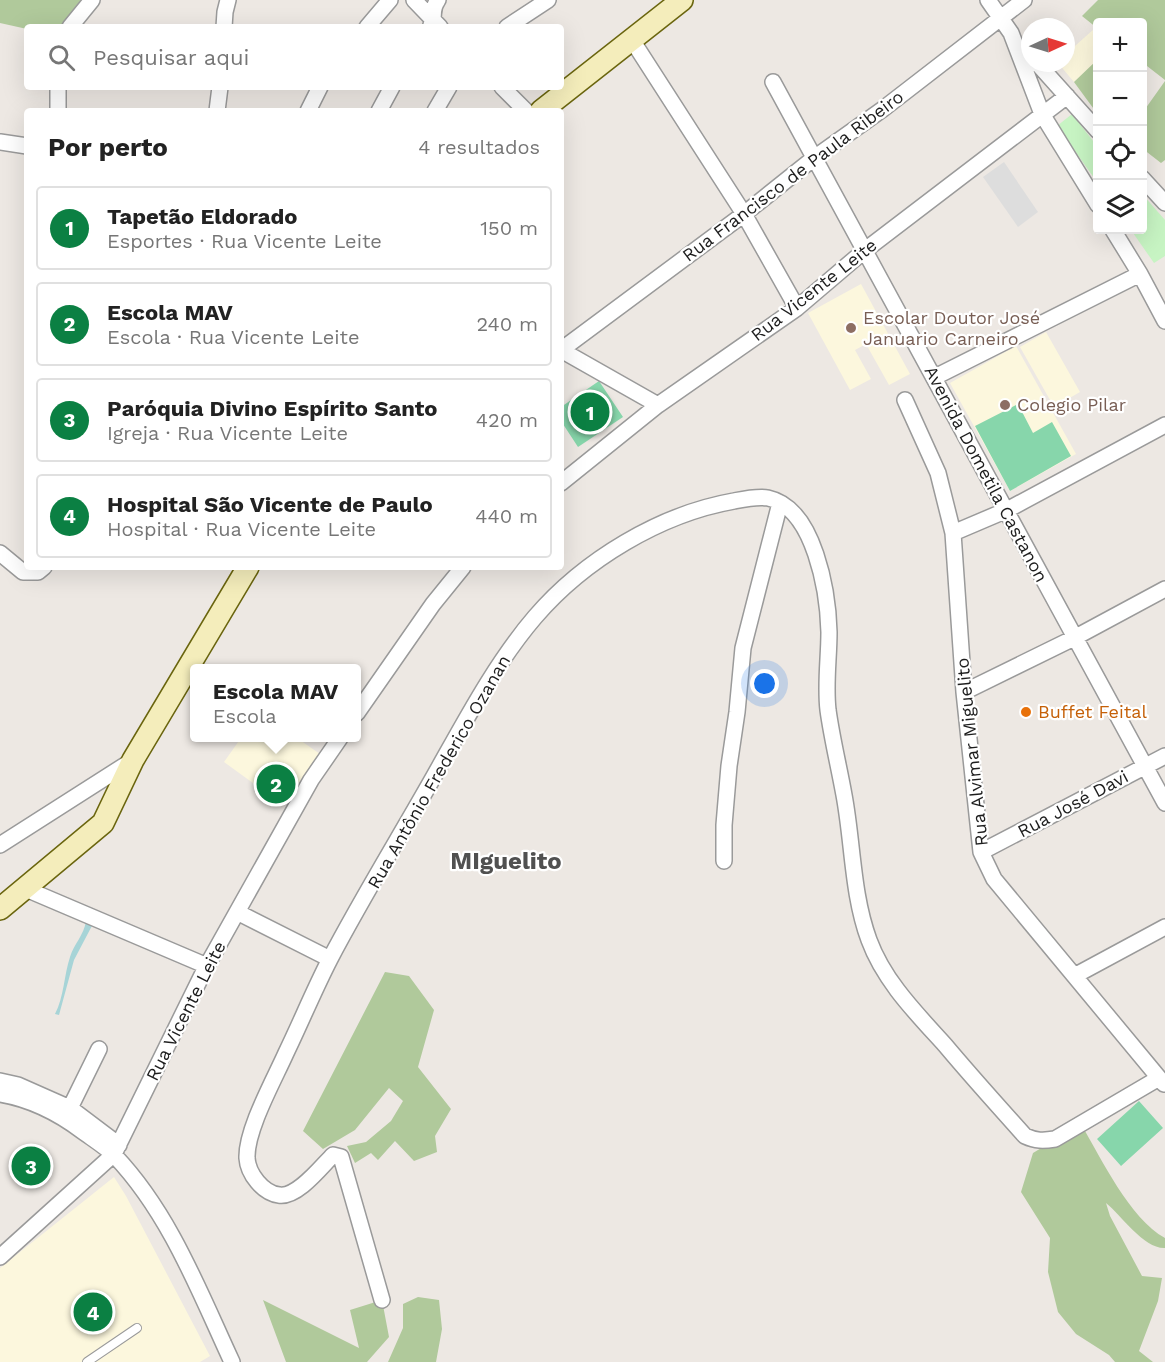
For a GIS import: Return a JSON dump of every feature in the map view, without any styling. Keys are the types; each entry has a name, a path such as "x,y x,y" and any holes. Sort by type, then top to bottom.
{"street":[{"path":"72,24 92,0"},
{"path":"224,24 228,0"},
{"path":"370,24 390,0"},
{"path":"414,0 434,24"},
{"path":"435,24 432,11 438,0"},
{"path":"512,24 548,0"},
{"path":"545,108 682,0"},
{"path":"988,0 1021,45"},
{"name":"Rua Francisco de Paula Ribeiro","path":"564,348 744,214 814,158 883,109 1024,0"},
{"path":"1011,33 1042,114 1093,197"},
{"path":"632,40 744,214 797,308"},
{"path":"1045,72 1094,126"},
{"name":"Avenida Dometila Castanon","path":"773,82 1165,803"},
{"path":"58,90 58,108"},
{"path":"217,108 220,90"},
{"path":"310,108 318,90"},
{"path":"381,108 390,90"},
{"path":"437,108 447,90"},
{"path":"505,90 523,108"},
{"name":"Rua Vicente Leite","path":"564,481 658,405 797,308 864,251 1067,96"},
{"path":"0,142 24,146"},
{"path":"1145,180 1165,203"},
{"path":"1115,234 1165,321"},
{"path":"935,377 1140,274"},
{"path":"564,352 658,405"},
{"name":"Rua Alvimar Miguelito","path":"905,399 938,473 953,532 964,692 981,852 994,879 1076,975 1162,1082"},
{"path":"953,532 1007,510 1165,425"},
{"name":"Rua Antônio Frederico Ozanan","path":"382,1300 342,1157 333,1155 294,1193 280,1195 266,1188 252,1176 247,1159 250,1138 266,1096 330,959 468,716 536,615 591,565 631,539 667,521 715,505 746,499 769,498 780,503"},
{"path":"724,861 724,825 729,766 743,648 780,503 804,524 825,590 829,629 826,695 844,796 858,901 876,958 890,980 903,999 1025,1136 1039,1141 1055,1139 1162,1082"},
{"path":"0,553 23,572 40,570"},
{"path":"190,664 246,570"},
{"path":"361,707 432,604 460,570"},
{"path":"964,692 1074,638 1165,589"},
{"path":"0,909 103,823 133,760 190,664"},
{"name":"Rua Vicente Leite","path":"0,1257 116,1150 207,966 311,780 337,742"},
{"name":"Rua José Davi","path":"981,852 1165,756"},
{"path":"0,845 133,760"},
{"path":"26,889 207,966"},
{"path":"237,912 330,959"},
{"path":"1076,975 1165,927"},
{"path":"70,1108 99,1049"},
{"path":"0,1081 28,1089 70,1108 116,1150 147,1194 180,1251 232,1362"},
{"path":"0,1094 13,1096 50,1111 116,1150"}],"lane":[{"path":"87,1362 137,1328"}],"shaded area":[{"path":"1093,30 1093,65 1074,82 1066,72 1075,72 1075,46"},
{"path":"1004,162 1038,212 1018,227 983,177"},
{"name":"Escolar Doutor José Januario Carneiro","path":"861,284 910,374 889,385 866,344 855,350 871,379 850,390 808,313"},
{"name":"Colegio Pilar","path":"1046,332 1080,392 1054,407 1020,347"},
{"name":"Colegio Pilar","path":"1016,346 1076,454 1010,491 950,383"},
{"path":"238,742 303,742 320,754 283,805 224,762"},
{"path":"114,1177 210,1356 200,1362 0,1362 0,1268"}],"green space":[{"path":"0,0 82,0 64,24 24,24 24,28 0,23"},
{"path":"1098,0 1165,0 1165,80 1147,66 1147,18 1093,18 1093,25 1082,16"},
{"path":"1093,64 1093,108 1074,82"},
{"path":"1165,81 1165,160 1161,163 1147,152 1147,106"},
{"path":"1072,114 1093,141 1093,176 1057,126"},
{"path":"1147,200 1165,220 1165,256 1154,263 1134,234 1147,234"},
{"path":"599,381 623,417 578,447 564,426 564,405"},
{"path":"1018,404 1033,433 1052,422 1071,456 1010,491 975,426"},
{"path":"385,972 409,976 434,1010 418,1067 451,1109 435,1136 437,1152 414,1161 395,1141 378,1160 371,1153 355,1163 347,1146 366,1142 391,1121 403,1101 389,1088 355,1130 323,1149 303,1131"},
{"path":"1139,1101 1163,1128 1121,1166 1097,1139"},
{"path":"1081,1124 1128,1203 1152,1229 1165,1238 1165,1248 1149,1243 1106,1203 1110,1216 1142,1276 1162,1278 1158,1301 1139,1351 1153,1362 1115,1362 1109,1355 1076,1334 1058,1312 1048,1272 1050,1238 1021,1192 1033,1153"},
{"path":"418,1297 439,1300 442,1329 436,1362 388,1362 403,1328 403,1304"},
{"path":"263,1300 359,1348 350,1310 382,1300 389,1337 367,1362 286,1362"}],"water":[{"path":"95,920 74,960 59,1015 55,1014 72,952 86,921"}],"place":[{"name":"Escolar Doutor José Januario Carneiro","path":"851,328"},
{"name":"Colegio Pilar","path":"1005,405"},
{"name":"Tapetão Eldorado","path":"590,412"},
{"name":"Buffet Feital","path":"1026,712"},
{"name":"Escola MAV","path":"276,784"},
{"name":"Paróquia Divino Espírito Santo","path":"31,1166"},
{"name":"Hospital São Vicente de Paulo","path":"93,1312"}],"district":[{"name":"MIguelito","path":"506,861"}]}
